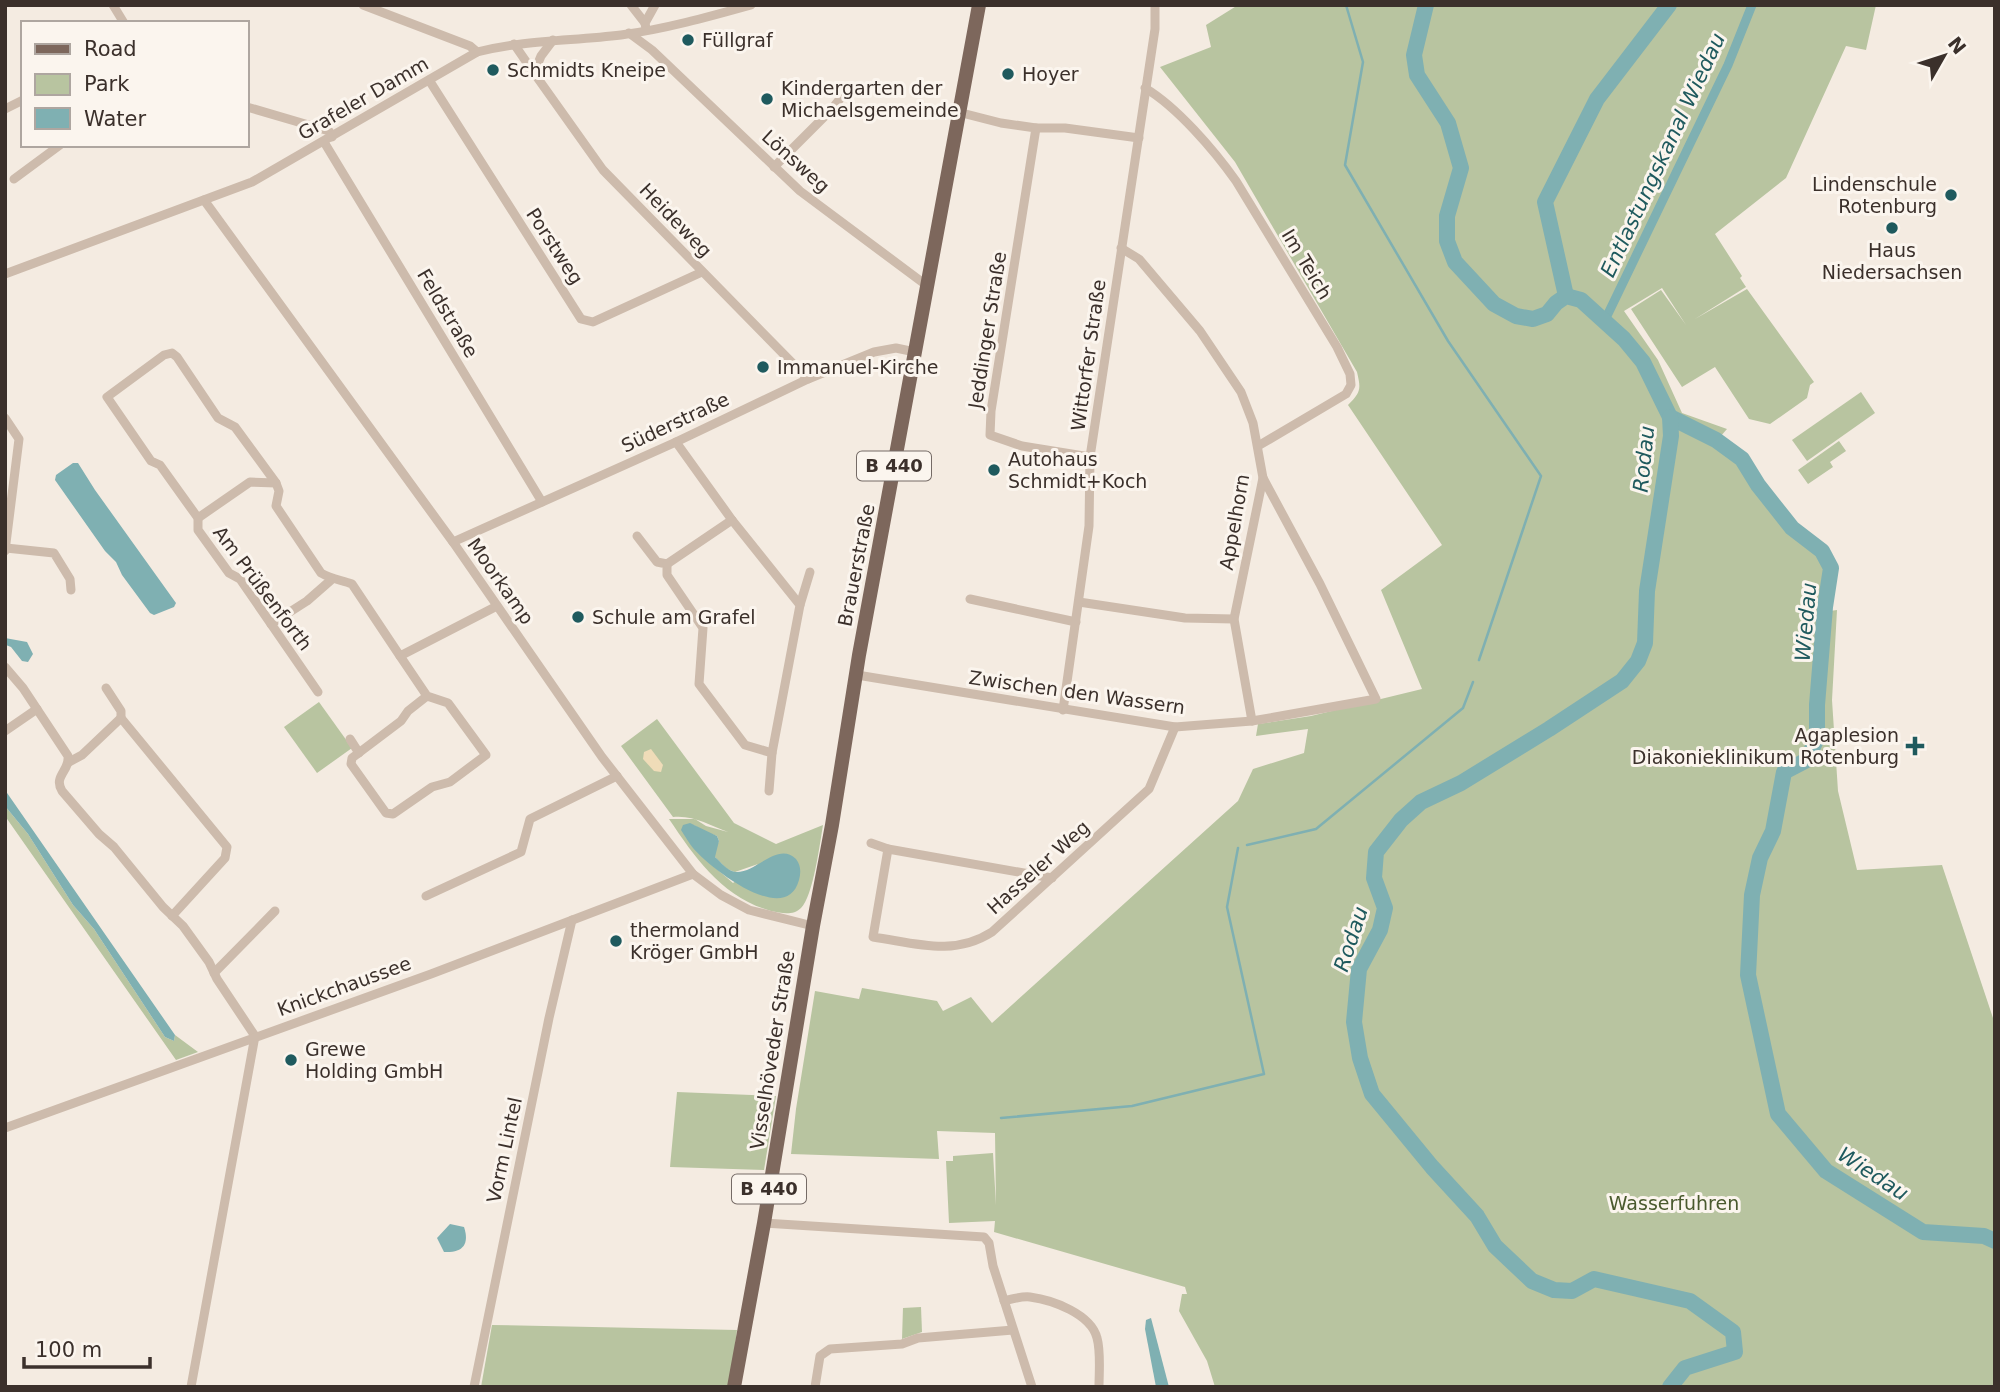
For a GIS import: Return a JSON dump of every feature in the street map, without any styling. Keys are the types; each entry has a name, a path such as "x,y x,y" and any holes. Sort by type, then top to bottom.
{"main road":[{"name":"Brauerstraße","path":"813,926 859,656 979,5"},
{"name":"Visselhöveder Straße","path":"734,1387 813,926"}],"street":[{"path":"113,5 123,21"},
{"path":"631,5 649,27"},
{"path":"652,50 648,38 655,5"},
{"name":"Grafeler Damm","path":"5,275 252,182 477,52 514,44 629,33 649,27 670,28 751,5"},
{"name":"Wittorfer Straße","path":"1063,710 1089,526 1090,457 1139,138 1155,5"},
{"path":"368,6 470,46 477,52"},
{"name":"Lönsweg","path":"629,33 652,50 800,191 926,285"},
{"path":"534,73 541,56 553,40"},
{"name":"Heideweg","path":"514,44 603,170 808,379"},
{"name":"Porstweg","path":"429,80 581,319 593,322 702,272"},
{"name":"Im Teich","path":"1145,88 1163,98 1225,165 1337,347 1350,374 1351,385 1341,398 1258,446"},
{"path":"774,167 832,109 846,91"},
{"path":"5,108 21,101"},
{"path":"248,107 329,131 328,139"},
{"path":"958,112 1001,123 1139,138"},
{"name":"Jeddinger Straße","path":"1036,128 991,411 990,435 1022,446 1090,457"},
{"name":"Feldstraße","path":"328,139 542,502"},
{"path":"14,179 57,147"},
{"name":"Moorkamp","path":"204,200 453,542 617,776 693,874 721,895 749,910 813,926"},
{"name":"Appelhorn","path":"1121,248 1139,259 1200,331 1241,392 1253,423 1263,478 1234,619 1252,721"},
{"name":"Süderstraße","path":"453,542 676,442 808,379 874,352 897,348 915,352"},
{"name":"Am Prüßenforth","path":"318,692 240,579 229,573 198,530 198,518 160,465 151,461 107,397 168,353 177,357 218,418 235,427 276,483 279,491 276,506 321,573 331,580 352,584 428,696"},
{"path":"5,418 19,439 6,549 54,553 70,579 71,590"},
{"path":"676,442 800,605"},
{"name":"Zwischen den Wassern","path":"857,675 1175,727 1252,721 1376,699 1320,584 1263,478"},
{"path":"198,518 250,482 276,483"},
{"path":"637,536 657,562 667,564 733,520"},
{"path":"667,564 667,575 703,628 699,684 745,744 772,753"},
{"path":"769,791 772,753 800,605 810,572"},
{"path":"271,624 307,601 331,580"},
{"path":"970,599 1076,622"},
{"path":"1079,602 1185,618 1234,619"},
{"path":"400,656 497,606"},
{"path":"5,667 37,709 69,762"},
{"path":"106,688 121,712 121,718 227,847 225,858 172,916"},
{"path":"428,696 448,703 486,755 450,782 432,787 393,814 386,813 351,764 352,758 401,721 408,711 428,696"},
{"path":"5,731 37,709"},
{"path":"121,718 82,755 69,762 58,778 59,785 183,926 255,1035 191,1387"},
{"name":"Hasseler Weg","path":"888,849 873,937 946,948 978,941 992,932 1149,789 1175,727"},
{"path":"350,739 359,752"},
{"path":"426,896 521,852 530,819 617,776"},
{"path":"871,843 888,849 1052,877"},
{"name":"Knickchaussee","path":"5,1128 693,874"},
{"path":"214,973 275,911"},
{"name":"Vorm Lintel","path":"474,1387 549,1018 572,920"},
{"path":"764,1223 984,1237 988,1241 1003,1301 1032,1387"},
{"path":"1003,1301 1029,1297 1052,1302 1091,1325 1097,1338 1099,1387"},
{"path":"815,1387 820,1356 828,1350 902,1344 918,1338 1013,1330"}],"green space":[{"name":"Wasserfuhren","path":"1238,5 1876,5 1866,50 1846,46 1786,178 1715,234 1742,276 1740,278 1746,287 1695,319 1747,289 1814,382 1810,385 1807,398 1770,424 1749,419 1715,367 1682,387 1631,309 1661,290 1686,325 1662,288 1624,311 1658,360 1682,413 1727,429 1720,437 1746,456 1791,519 1830,554 1836,567 1830,611 1837,610 1832,700 1838,791 1857,870 1942,865 1995,1024 1995,1387 1215,1387 1207,1361 1179,1311 1182,1294 1187,1294 1185,1287 994,1232 995,1221 949,1223 946,1161 953,1161 953,1156 993,1153 996,1205 995,1133 937,1131 939,1159 791,1154 815,991 859,999 862,988 937,1001 943,1011 971,997 992,1023 1238,801 1253,769 1304,753 1308,729 1256,736 1258,724 1311,716 1422,689 1381,590 1442,545 1348,405 1359,390 1357,372 1235,162 1160,67 1211,47 1206,25"},
{"path":"1861,392 1875,413 1807,461 1792,440"},
{"path":"1839,441 1846,451 1830,462 1833,467 1808,484 1798,470"},
{"path":"319,702 352,748 317,773 284,727"},
{"path":"657,719 734,823 776,844 823,825 812,882 801,908 791,913 771,911 754,905 724,886 700,862 669,819 695,819 673,817 621,746","holes":["695,819 708,824 728,832 706,826","694,825 717,836 719,841 714,851 715,857 727,869 735,872 758,864 733,883 711,864"]},
{"path":"5,806 28,834 73,905 94,929 165,1037 174,1041 175,1035 198,1052 176,1060 5,816"},
{"path":"677,1092 776,1096 764,1170 670,1167"},
{"path":"921,1307 922,1332 902,1339 903,1308"},
{"path":"492,1325 737,1330 730,1387 481,1387"}],"sand":[{"path":"651,749 663,765 661,772 654,771 643,759 644,752"}],"water":[{"path":"73,463 78,463 176,603 174,607 154,615 150,613 55,480 56,475"},
{"path":"5,638 27,642 33,654 28,662 22,661 11,647 6,645"},
{"path":"5,790 175,1035 174,1041 165,1037 94,929 73,905 28,834 5,806"},
{"path":"690,823 717,836 719,841 715,857 727,868 736,872 744,871 774,855 789,854 800,866 799,880 791,893 779,898 748,890 715,868 692,846 681,830 683,825"},
{"path":"450,1224 464,1227 466,1239 460,1249 444,1252 437,1238"},
{"path":"1151,1318 1169,1387 1156,1387 1145,1329 1146,1320"}],"waterway":[{"path":"1346,5 1363,62 1345,165 1448,341 1541,476 1479,660"},
{"name":"Wiedau","path":"1426,5 1414,55 1417,75 1448,123 1461,168 1447,216 1447,241 1455,262 1494,304 1516,316 1533,319 1547,314 1566,296 1581,300 1624,339 1643,362 1670,417 1716,440 1742,459 1758,485 1792,528 1822,551 1831,568 1825,607 1817,738 1807,760 1784,772 1773,831 1760,858 1752,895 1748,975 1778,1114 1826,1171 1923,1232 1984,1236 1995,1241"},
{"path":"1566,296 1545,202 1597,99 1669,5"},
{"name":"Entlastungskanal Wiedau","path":"1605,320 1728,65 1752,5"},
{"name":"Rodau","path":"1670,417 1671,436 1647,591 1645,643 1638,661 1622,681 1461,783 1421,802 1401,820 1376,852 1374,878 1385,908 1380,930 1359,969 1354,1022 1360,1058 1372,1094 1432,1167 1477,1216 1495,1246 1532,1281 1554,1290 1572,1291 1594,1279 1690,1301 1733,1332 1735,1352 1685,1368 1670,1387"},
{"path":"1247,845 1316,829 1463,708 1473,682"},
{"path":"1001,1118 1132,1106 1264,1074 1227,907 1238,848"}],"place":[{"name":"Füllgraf","path":"688,40"},
{"name":"Schmidts Kneipe","path":"493,70"},
{"name":"Hoyer","path":"1008,74"},
{"name":"Kindergarten der Michaelsgemeinde","path":"767,99"},
{"name":"Lindenschule Rotenburg","path":"1951,195"},
{"name":"Haus Niedersachsen","path":"1892,228"},
{"name":"Immanuel-Kirche","path":"763,367"},
{"name":"Autohaus Schmidt+Koch","path":"994,470"},
{"name":"Schule am Grafel","path":"578,617"},
{"name":"Agaplesion Diakonieklinikum Rotenburg","path":"1915,746"},
{"name":"thermoland Kröger GmbH","path":"616,941"},
{"name":"Grewe Holding GmbH","path":"291,1060"}]}
